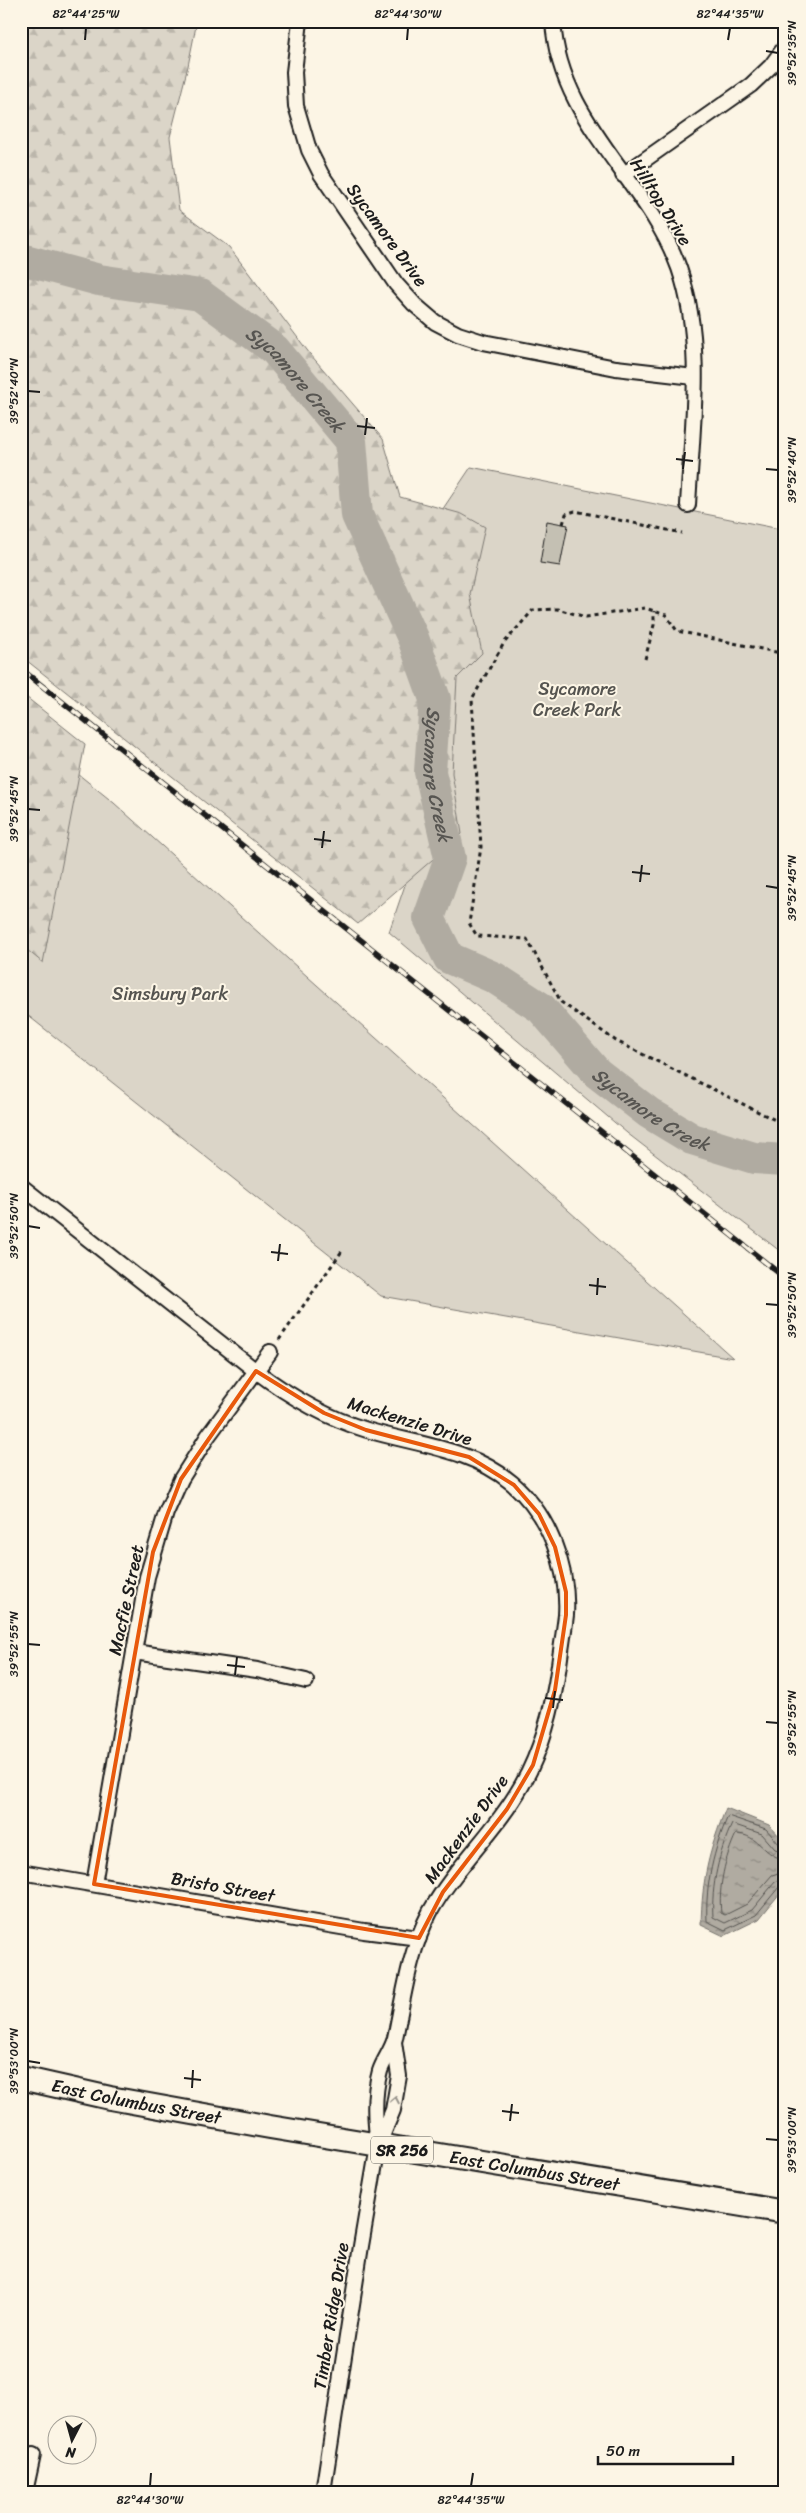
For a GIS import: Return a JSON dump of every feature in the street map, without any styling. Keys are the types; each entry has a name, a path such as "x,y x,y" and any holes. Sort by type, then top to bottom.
{"main road":[{"name":"East Columbus Street","path":"21,2078 110,2098 378,2146 785,2212"}],"street":[{"name":"Sycamore Drive","path":"300,21 294,72 296,106 309,150 321,174 396,284 414,304 435,322 458,334 483,342 616,368 694,376"},
{"name":"Hilltop Drive","path":"553,21 554,40 560,66 570,91 583,115 655,221 678,267 692,318 694,376 688,504"},
{"path":"624,176 751,85 771,66 785,47"},
{"name":"Mackenzie Drive","path":"21,1186 256,1371 294,1398 324,1413 366,1430 431,1444 469,1456 493,1469 514,1485 539,1514 555,1547 566,1592 566,1615 555,1690 543,1741 521,1787 493,1829 443,1892 419,1938 403,1988 394,2042 380,2071 374,2106 378,2146"},
{"name":"Macfie Street","path":"94,1884 149,1569 170,1505 181,1480 208,1436 270,1352"},
{"path":"134,1652 258,1670 306,1681"},
{"name":"Bristo Street","path":"21,1872 364,1931 419,1938"},
{"name":"Mackenzie Drive","path":"378,2146 393,2110 399,2076 394,2042"},
{"name":"Timber Ridge Drive","path":"323,2492 378,2146"},
{"path":"25,2492 33,2455"}],"path":[{"path":"563,524 566,514 574,511 682,533"},
{"path":"785,654 677,631 666,615 645,608 586,617 557,609 533,610 504,643 472,699 481,847 469,923 477,936 527,939 561,1002 616,1041 785,1125"},
{"path":"645,658 654,625 654,611"},
{"path":"270,1352 342,1251"}],"highlighted area":[{"path":"256,1371 324,1413 366,1430 469,1457 514,1485 539,1514 555,1547 566,1592 566,1615 555,1690 533,1765 507,1809 443,1892 419,1938 94,1884 153,1552 181,1479"}],"green space":[{"path":"21,21 197,21 170,137 179,210 229,247 310,354 383,439 400,497 462,514 485,527 470,594 482,653 457,678 452,773 462,834 358,924 21,656"},
{"name":"Sycamore Creek Park","path":"471,467 785,530 785,1255 627,1133 389,932 422,835 371,616"},
{"path":"21,693 85,744 43,963 21,945"},
{"name":"Simsbury Park","path":"21,728 114,803 733,1358 381,1296 21,1010"}],"water":[{"path":"726,1808 769,1825 785,1842 785,1887 759,1919 724,1936 701,1925 705,1879 715,1838"}],"building":[{"path":"547,521 568,525 560,566 540,563"}],"waterway":[{"name":"Sycamore Creek","path":"21,259 99,280 200,295 275,350 351,441 357,515 413,638 435,699 430,772 450,858 429,918 449,958 495,978 541,1008 597,1073 649,1113 692,1139 754,1158 785,1160"}],"railway":[{"path":"21,669 785,1278"}]}
